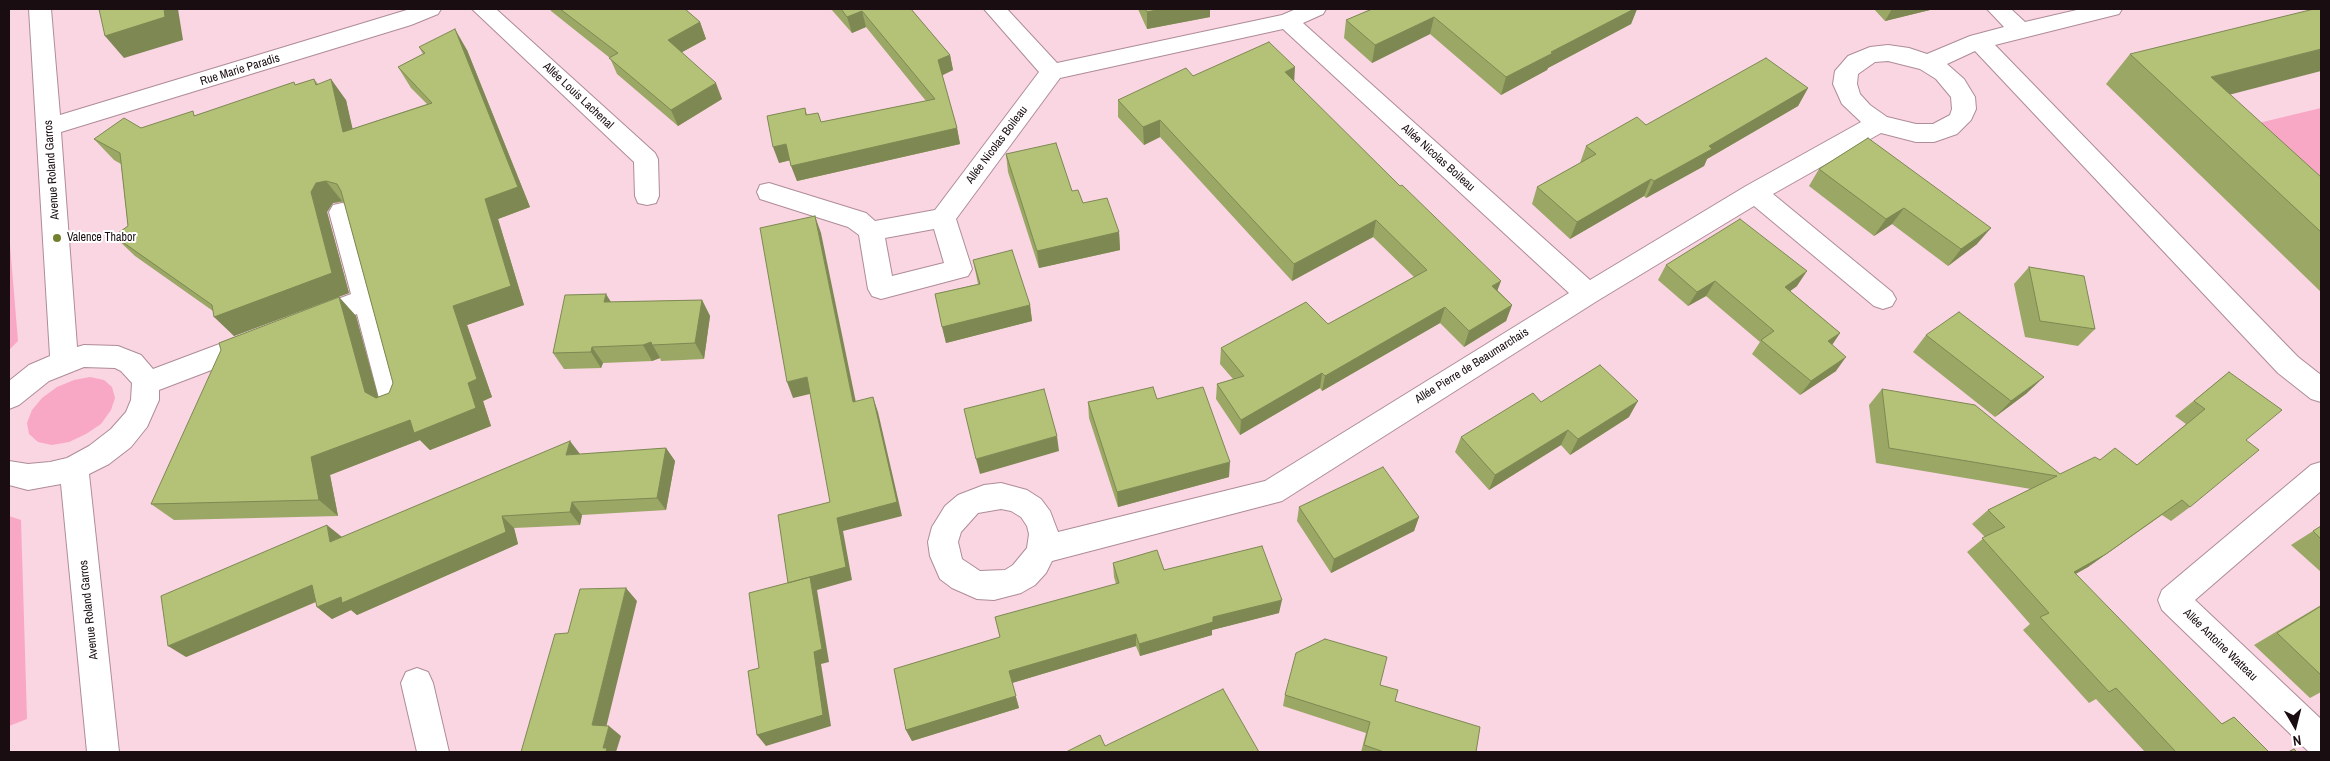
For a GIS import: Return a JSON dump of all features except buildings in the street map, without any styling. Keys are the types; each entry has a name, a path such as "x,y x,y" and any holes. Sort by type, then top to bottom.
{"street":[{"name":"Avenue Roland Garros","path":"40,9 50,127 64,362"},
{"name":"Rue Marie Paradis","path":"50,127 403,20 430,9"},
{"name":"Allée Louis Lachenal","path":"483,9 646,159 647,196"},
{"path":"995,9 1052,72 1287,21 1315,9"},
{"path":"1998,9 2020,30"},
{"path":"1928,63 1978,41 2112,9"},
{"name":"Allée Nicolas Boileau","path":"1287,21 1588,294"},
{"path":"1978,41 2288,365 2321,391"},
{"path":"1888,53 1909,56 1928,63 1944,73 1956,84 1963,97 1964,109 1960,120 1949,128 1934,132 1916,133 1897,130 1878,123 1862,111 1850,98 1845,84 1847,71 1856,62 1870,55 1888,53"},
{"name":"Allée Nicolas Boileau","path":"943,218 1052,72"},
{"name":"Allée Pierre de Beaumarchais","path":"1042,550 1272,492 1588,294 1754,193 1878,123"},
{"path":"769,192 857,220 871,231 881,288 958,269 943,218 871,231"},
{"path":"1754,193 1883,299"},
{"path":"342,212 394,402"},
{"path":"146,382 365,300"},
{"path":"9,397 39,373 84,356 118,357 131,363 140,371 146,382 145,400 137,419 114,444 99,455 74,468 50,475 28,477 9,473"},
{"name":"Avenue Roland Garros","path":"74,468 103,752"},
{"name":"Allée Antoine Watteau","path":"2321,474 2173,600 2321,741"},
{"path":"417,683 433,752"}],"shaded area":[{"path":"2321,108 2321,202 2242,127"},
{"path":"9,233 18,341 9,350"},
{"path":"90,377 104,380 112,387 115,398 111,410 101,424 69,442 52,445 38,442 29,434 27,423 32,410 42,398 57,387 74,380"},
{"path":"9,516 21,520 27,719 9,726"}],"place":[{"name":"Valence Thabor","path":"57,238"}]}
